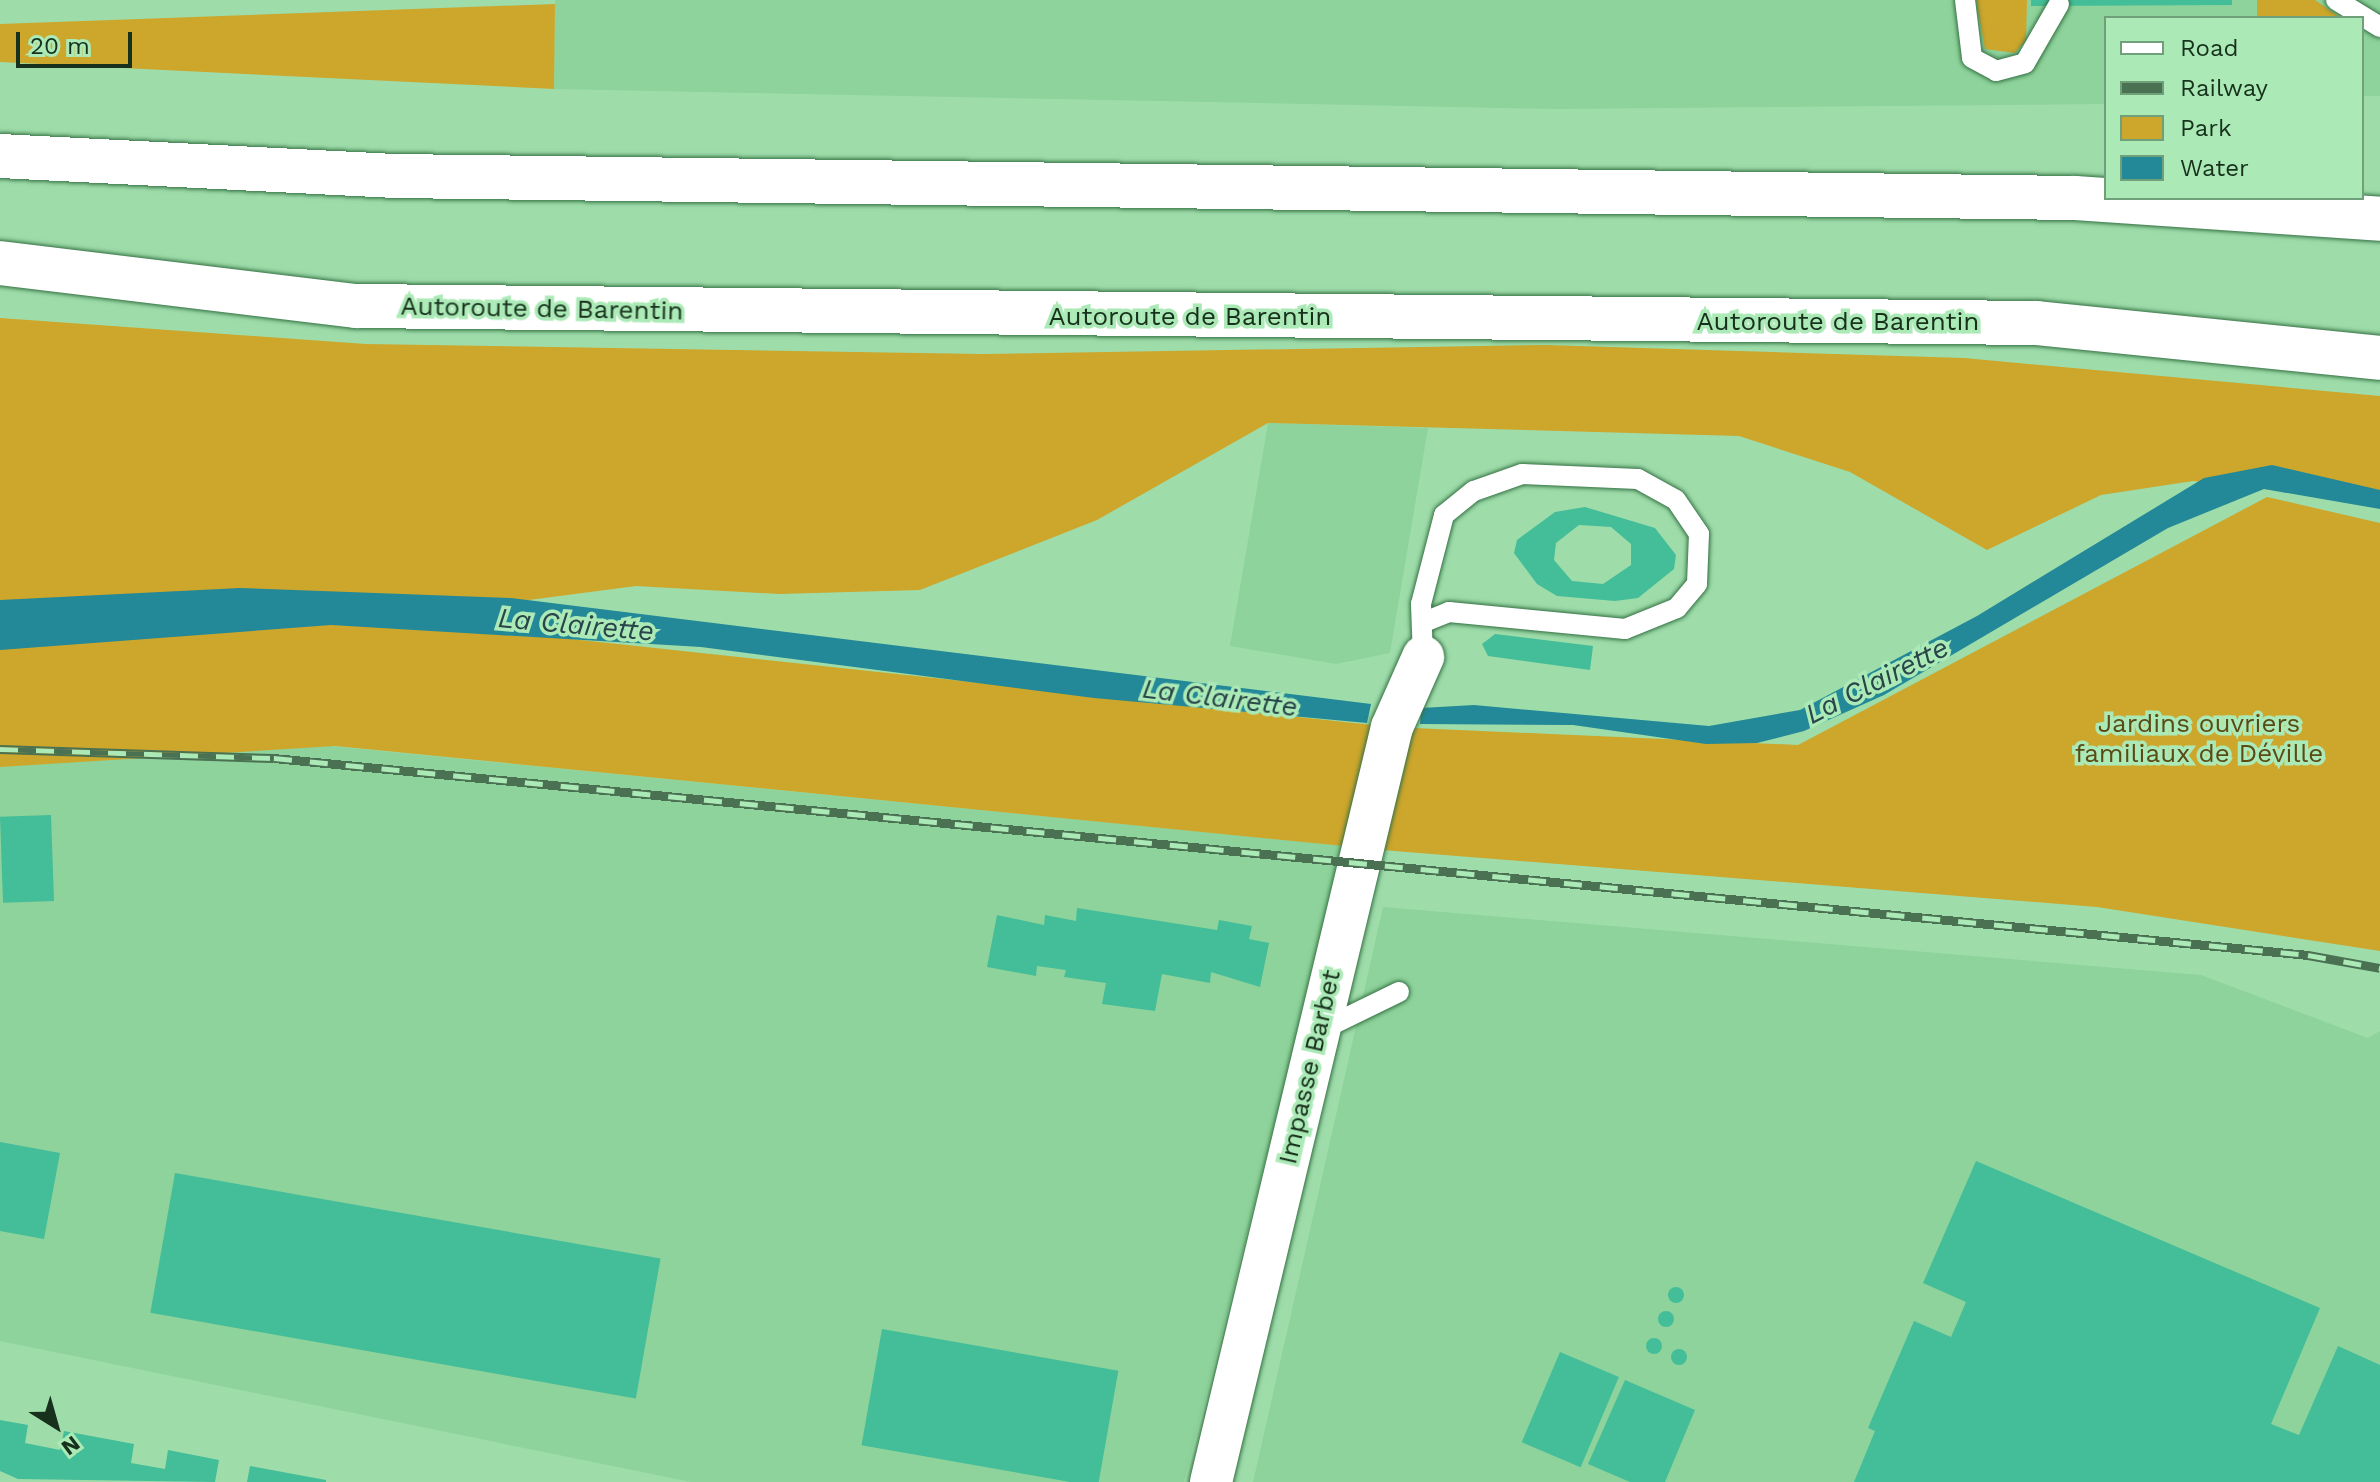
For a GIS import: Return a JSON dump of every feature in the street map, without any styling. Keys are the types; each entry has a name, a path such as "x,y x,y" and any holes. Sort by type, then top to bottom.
{"highway":[{"path":"0,156 394,176 2075,198 2380,219"},
{"name":"Autoroute de Barentin","path":"0,263 356,306 2037,323 2380,358"}],"street":[{"name":"Impasse Barbet","path":"1211,1482 1396,713 1425,639"}],"lane":[{"path":"1965,0 1972,58 1996,71 2025,63 2059,4"},
{"path":"2336,0 2362,16"},
{"path":"1522,474 1638,479 1676,500 1699,534 1697,584 1677,608 1625,629 1449,612 1425,639 1421,604 1444,515 1474,491 1522,474"},
{"path":"1319,1031 1399,992"}],"shaded area":[{"path":"555,0 2380,0 2380,96 2364,96 2364,16 2104,16 2104,104 1557,109 554,89"},
{"path":"1268,423 1428,428 1390,653 1336,664 1230,646"},
{"path":"300,743 1345,846 1184,1482 691,1482 0,1341 0,767"},
{"path":"1383,907 2201,975 2368,1038 2380,1031 2380,1482 1253,1482"}],"green space":[{"path":"1976,0 2027,0 2026,40 2015,53 1985,49"},
{"path":"2257,0 2315,0 2338,16 2257,16"},
{"path":"555,4 554,89 0,62 0,24"},
{"name":"Jardins ouvriers familiaux de Déville","path":"0,318 366,344 982,354 1546,345 1964,358 2380,396 2380,502 2193,481 2101,495 1987,550 1850,472 1739,436 1268,423 1097,520 920,590 779,594 636,586 337,625 562,638 1392,727 1798,745 2267,497 2380,523 2380,951 2097,907 1394,851 335,746 0,767"}],"water":[{"name":"La Clairette","path":"2272,465 2380,490 2380,509 2264,489 2168,528 1884,695 1804,731 1757,743 1706,744 1573,725 1420,724 1421,708 1474,705 1709,726 1800,710 1977,616 2204,478"},
{"name":"La Clairette","path":"240,588 511,598 1371,704 1367,723 1094,698 701,647 331,625 0,650 0,600"}],"building":[{"path":"2031,0 2232,0 2232,5 2031,6"},
{"path":"1585,507 1655,528 1676,555 1674,569 1638,598 1615,601 1557,596 1537,584 1514,553 1517,540 1555,512","holes":["1579,525 1611,527 1631,544 1631,565 1603,584 1572,581 1554,560 1556,543"]},
{"path":"1495,634 1593,646 1590,670 1488,656 1482,644"},
{"path":"51,815 54,901 3,903 0,817"},
{"path":"1077,908 1217,930 1219,920 1252,926 1249,939 1269,943 1260,987 1211,972 1210,983 1162,974 1155,1011 1102,1004 1106,983 1064,977 1066,970 1037,966 1036,976 987,967 997,915 1044,925 1045,915 1076,921"},
{"path":"0,1142 60,1153 44,1239 0,1231"},
{"path":"1976,1161 2320,1308 2271,1424 2299,1435 2338,1346 2380,1365 2380,1482 1854,1482 1875,1431 1868,1428 1914,1321 1951,1337 1966,1302 1923,1283"},
{"path":"175,1173 661,1259 636,1398 150,1313"},
{"path":"1676,1287 1684,1295 1676,1303 1668,1295"},
{"path":"1666,1311 1674,1319 1666,1327 1658,1319"},
{"path":"882,1329 1118,1371 1099,1482 1070,1482 862,1445"},
{"path":"1654,1338 1660,1340 1660,1352 1654,1354 1648,1352 1646,1346 1648,1340"},
{"path":"1679,1349 1687,1357 1679,1365 1671,1357"},
{"path":"1560,1352 1619,1377 1581,1467 1522,1442"},
{"path":"1625,1380 1695,1410 1665,1482 1630,1482 1588,1464"},
{"path":"0,1420 28,1425 25,1443 60,1450 64,1431 134,1444 131,1463 165,1469 168,1450 219,1460 215,1482 18,1479 0,1471"},
{"path":"250,1466 326,1480 326,1482 247,1482"}],"railway":[{"path":"0,749 274,758 2308,955 2380,968"}]}
